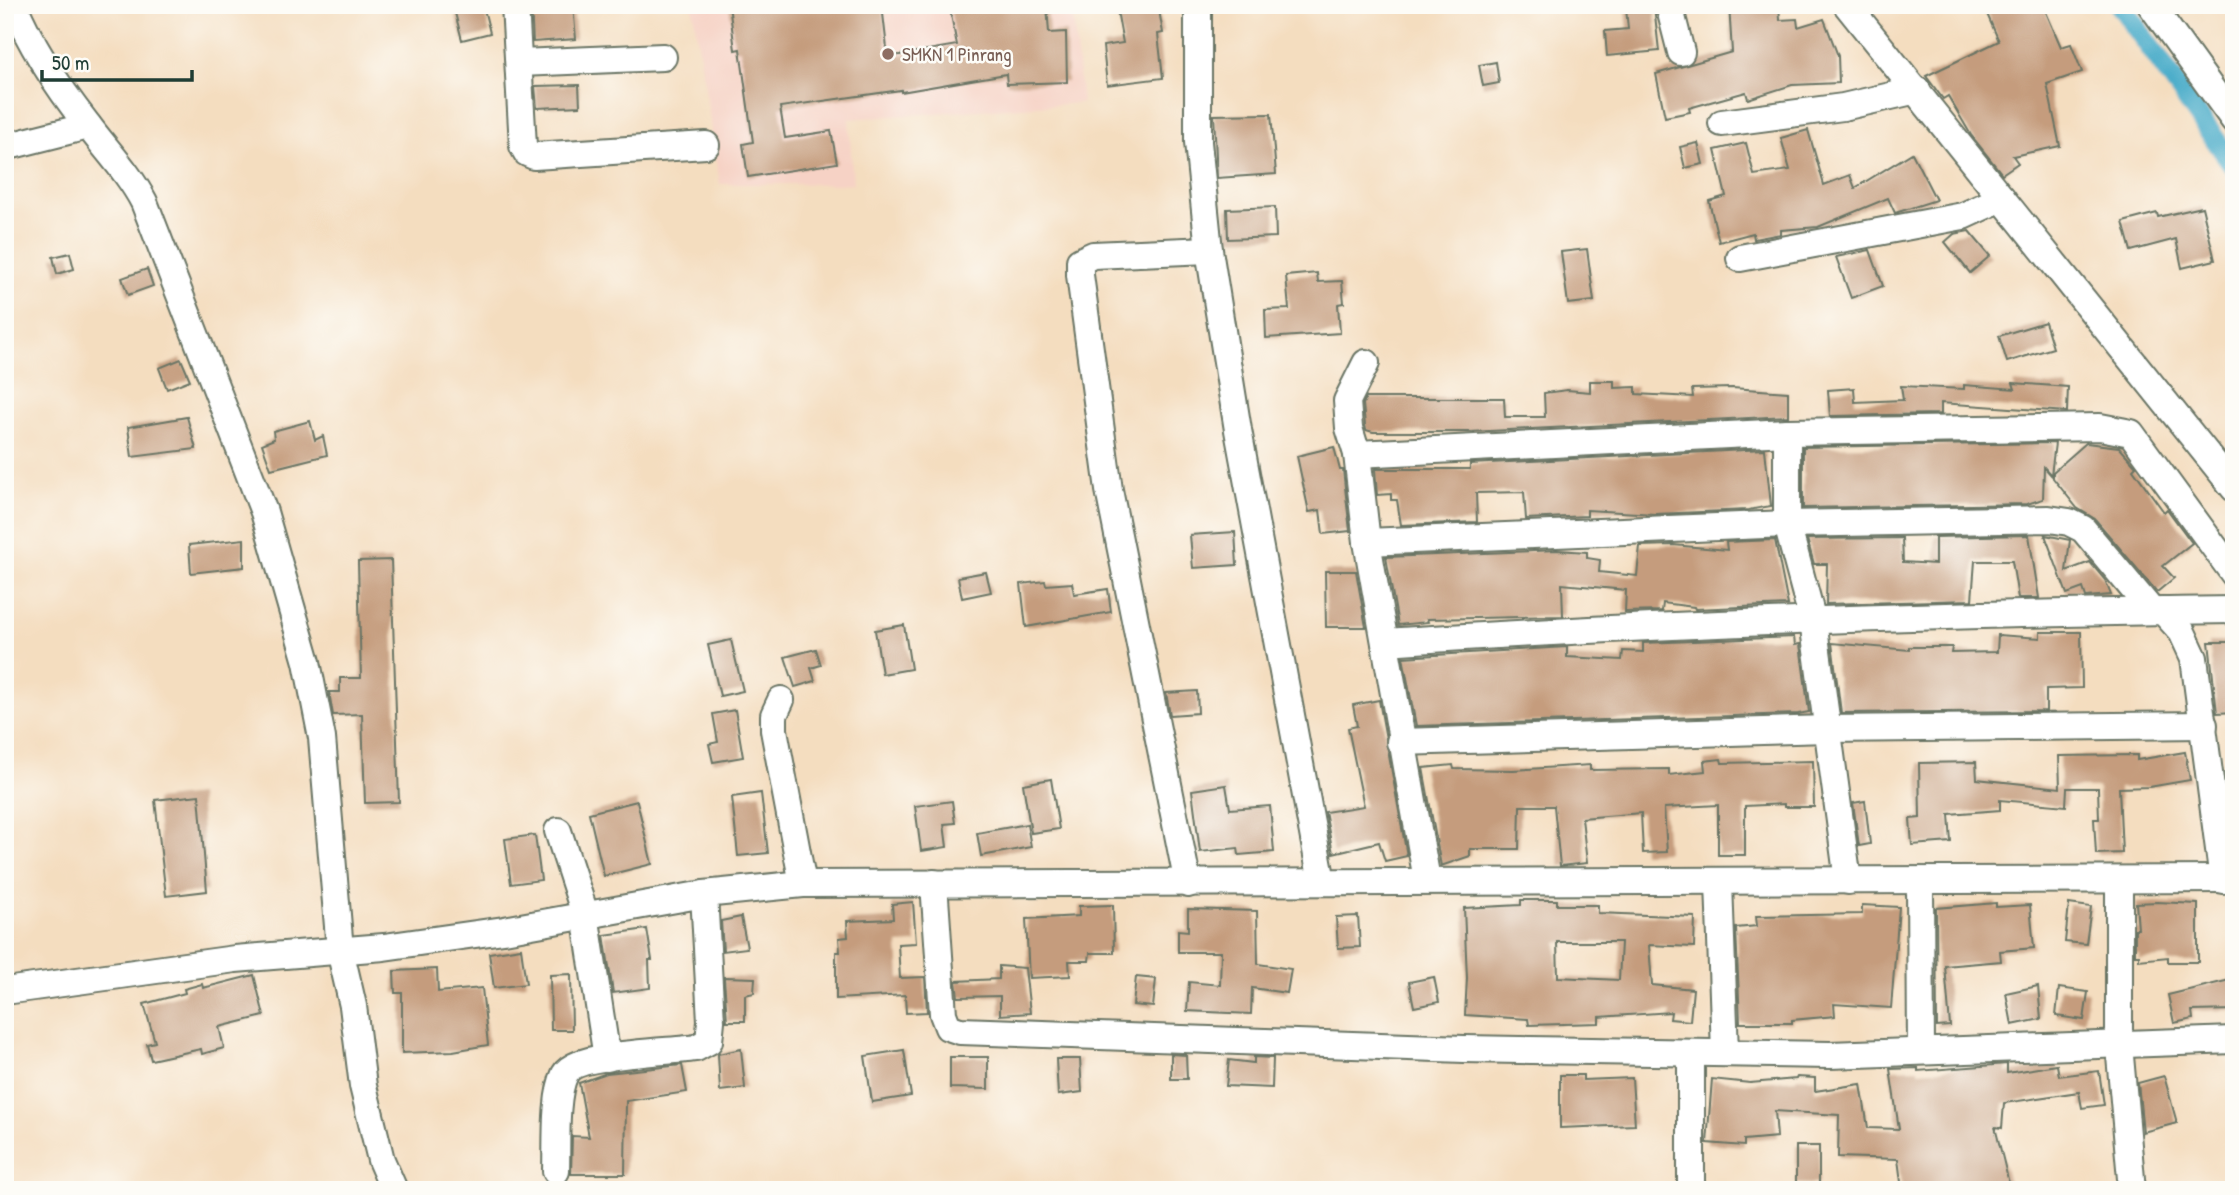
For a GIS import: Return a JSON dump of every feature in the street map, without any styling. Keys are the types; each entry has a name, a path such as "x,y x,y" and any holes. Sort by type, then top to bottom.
{"street":[{"path":"14,5 40,59 88,126 133,181 144,202 264,512 317,705 341,950 353,1006 362,1086 381,1160 394,1190"},
{"path":"515,5 523,146 530,155 706,145"},
{"path":"1198,5 1198,142 1209,250 1238,430 1322,882"},
{"path":"1668,5 1681,52"},
{"path":"1847,5 2234,488"},
{"path":"2151,5 2234,120"},
{"path":"520,64 663,57"},
{"path":"1722,123 1843,107 1917,90"},
{"path":"5,147 88,126"},
{"path":"1740,258 1963,216 2002,198"},
{"path":"1188,884 1109,490 1080,261 1093,256 1209,250"},
{"path":"1366,363 1347,401 1349,428 1357,454 1367,542 1400,742 1427,880"},
{"path":"2130,433 2167,406"},
{"path":"1357,454 1787,432 2100,428 2130,433 2234,574"},
{"path":"1787,432 1787,524 1813,621 1848,881"},
{"path":"5,991 235,959 341,950 504,930 704,894 803,884 1188,884 1427,880 1920,883 2228,879 2194,658 2182,632 2157,610 2091,536 2069,522 2049,519 1787,524 1367,542"},
{"path":"1385,642 1541,632 1813,621 2234,610"},
{"path":"781,700 774,715 774,730 803,884"},
{"path":"1400,742 1827,729 2204,725"},
{"path":"558,831 585,914 607,1058"},
{"path":"2119,880 2119,1045 2132,1190"},
{"path":"1719,882 1725,1053"},
{"path":"934,883 942,1005 945,1021 953,1030 1320,1045 1830,1055 2234,1040"},
{"path":"1920,883 1921,1050"},
{"path":"556,1171 558,1118 565,1075 578,1064 688,1049 709,1041 711,1021 704,894"},
{"path":"1690,1053 1691,1190"}],"shaded area":[{"name":"SMKN 1 Pinrang","path":"692,5 1072,5 1082,103 849,119 853,184 720,184"}],"building":[{"path":"453,5 483,5 490,33 462,40"},
{"path":"531,5 573,5 576,39 533,42"},
{"path":"729,5 882,5 888,57 957,45 949,5 1047,5 1049,33 1066,32 1067,82 1007,84 1006,74 901,92 780,107 785,138 831,131 837,163 748,177 743,144 753,142 740,49 735,50"},
{"path":"1116,5 1142,5 1143,12 1159,10 1163,33 1158,34 1163,78 1107,85 1103,46 1123,43"},
{"path":"1729,5 1779,5 1780,20 1797,19 1798,27 1824,19 1838,56 1839,83 1792,85 1748,99 1746,92 1689,108 1690,112 1665,117 1656,74 1732,52"},
{"path":"2007,5 2043,5 2061,47 2071,44 2082,72 2047,84 2060,146 2013,156 2018,163 2002,174 1971,135 1948,96 1943,99 1926,76 1999,41 1987,14"},
{"path":"1654,6 1659,51 1607,56 1605,31 1628,29 1626,8"},
{"path":"1496,62 1499,83 1483,86 1479,65"},
{"path":"579,85 580,106 537,108 535,86"},
{"path":"1271,114 1276,174 1217,178 1214,115"},
{"path":"1808,130 1824,185 1850,175 1855,188 1912,153 1936,200 1895,213 1888,198 1818,227 1781,230 1781,234 1754,239 1753,233 1719,242 1709,201 1726,196 1715,150 1746,143 1754,175 1790,170 1781,138"},
{"path":"1698,143 1703,164 1685,168 1680,147"},
{"path":"1275,207 1276,237 1228,239 1227,209"},
{"path":"2202,207 2215,260 2182,268 2176,239 2131,251 2123,222 2157,213 2158,217"},
{"path":"1969,231 1990,256 1970,273 1945,242 1954,234"},
{"path":"1587,249 1594,301 1568,304 1561,252"},
{"path":"1870,250 1883,286 1851,298 1836,257"},
{"path":"70,253 74,269 57,274 53,257"},
{"path":"147,269 153,286 128,295 122,278"},
{"path":"1317,273 1318,282 1342,281 1344,303 1338,304 1340,333 1266,338 1265,310 1289,309 1286,276"},
{"path":"2045,322 2053,348 2007,362 1999,336"},
{"path":"181,359 190,380 167,389 159,368"},
{"path":"1590,381 1614,381 1614,388 1636,387 1636,394 1693,397 1692,389 1732,388 1788,392 1788,416 1469,432 1366,430 1363,404 1366,398 1504,398 1505,417 1545,417 1544,393 1567,390 1590,392"},
{"path":"2013,383 2068,387 2067,412 1941,403 1941,414 1830,416 1828,390 1854,388 1855,402 1903,400 1901,386 1964,389 1964,385 2015,389"},
{"path":"187,417 196,449 132,457 128,427"},
{"path":"310,421 315,440 323,436 327,455 271,469 262,444 274,439 273,431"},
{"path":"2055,443 2051,475 2044,467 2043,499 2027,504 1803,508 1803,447"},
{"path":"2086,443 2119,447 2136,466 2133,469 2164,512 2167,509 2192,543 2163,566 2174,578 2157,592 2095,519 2077,508 2053,478 2053,472"},
{"path":"1334,447 1340,470 1343,470 1350,531 1323,534 1320,510 1309,512 1297,456"},
{"path":"1765,449 1771,506 1748,510 1655,514 1587,510 1587,516 1526,519 1524,492 1476,493 1477,522 1401,525 1397,500 1391,500 1391,494 1377,495 1375,469 1470,469 1470,464"},
{"path":"1235,532 1237,565 1193,568 1190,535"},
{"path":"2029,535 2039,598 2018,598 2012,561 1975,561 1972,600 1826,604 1827,564 1814,564 1807,539 1902,538 1903,562 1935,564 1935,537"},
{"path":"2045,535 2070,540 2066,571 2090,562 2105,580 2111,595 2086,597 2083,588 2067,594"},
{"path":"244,539 244,567 191,573 189,545"},
{"path":"1775,540 1788,605 1695,609 1663,603 1662,611 1625,612 1626,590 1562,584 1563,616 1427,619 1428,622 1398,625 1386,557 1557,550 1587,552 1587,558 1600,560 1599,572 1637,576 1640,546 1673,545 1727,550 1726,542"},
{"path":"391,560 399,802 365,803 362,714 333,715 329,692 340,692 340,678 361,678 358,561"},
{"path":"1325,571 1356,571 1366,627 1326,627"},
{"path":"986,572 991,592 962,598 958,577"},
{"path":"1045,581 1046,585 1072,583 1074,594 1108,589 1111,612 1026,627 1021,584"},
{"path":"904,625 911,669 882,674 875,630"},
{"path":"2040,632 2081,632 2082,688 2046,689 2046,711 1841,713 1832,643 1909,650 1909,647 1952,647 1951,653 1997,652 1998,635 2040,638"},
{"path":"1794,637 1795,645 1800,644 1809,712 1798,714 1416,726 1403,657 1567,647 1567,657 1622,660 1623,651 1643,652 1643,643"},
{"path":"731,640 743,691 720,696 708,645"},
{"path":"2209,642 2234,642 2234,712 2217,713"},
{"path":"816,649 821,665 811,668 815,681 795,687 785,657"},
{"path":"1197,691 1198,713 1170,715 1166,693"},
{"path":"1379,700 1407,856 1385,861 1379,842 1333,853 1325,812 1364,806 1348,728 1357,726 1353,705"},
{"path":"735,710 743,757 713,762 709,744 718,742 713,714"},
{"path":"2185,752 2190,780 2149,787 2119,788 2122,853 2096,854 2094,819 2099,819 2098,788 2067,788 2066,806 2000,800 2000,810 1949,814 1951,842 1912,845 1910,819 1920,818 1919,763 1976,762 1977,779 2060,788 2059,756 2137,755 2137,760"},
{"path":"1721,759 1722,763 1813,761 1814,807 1784,807 1784,804 1745,806 1745,855 1718,855 1718,805 1664,808 1667,852 1643,853 1641,813 1582,818 1587,863 1560,866 1554,806 1520,806 1519,849 1470,849 1470,856 1441,866 1423,768 1453,765 1454,769 1513,770 1590,765 1590,770 1669,769 1669,775 1705,771 1704,761"},
{"path":"1051,779 1059,829 1031,833 1023,784"},
{"path":"1226,785 1230,809 1270,806 1274,852 1239,855 1238,848 1200,852 1192,790"},
{"path":"761,793 768,853 738,856 732,797"},
{"path":"199,795 207,891 166,896 155,800"},
{"path":"637,801 652,864 604,876 589,813"},
{"path":"952,801 955,823 944,824 947,847 921,851 915,806"},
{"path":"1865,801 1870,844 1859,846 1853,803"},
{"path":"1027,824 1031,847 981,856 977,833"},
{"path":"535,835 541,880 511,884 505,839"},
{"path":"1521,900 1557,900 1557,905 1598,905 1598,913 1695,917 1694,947 1649,945 1652,985 1693,989 1690,1021 1670,1019 1671,1012 1599,1017 1599,1023 1529,1025 1528,1019 1465,1015 1467,978 1464,908 1521,905","holes":["1557,942 1621,942 1619,980 1558,977"]},
{"path":"913,902 916,943 898,944 900,978 925,977 927,1012 906,1013 905,995 836,999 836,952 840,952 839,938 848,937 847,921 893,919 892,904"},
{"path":"1996,903 1996,907 2030,905 2034,948 2000,951 2001,961 1945,966 1950,1026 1937,1027 1936,908"},
{"path":"2136,903 2198,904 2198,962 2168,962 2168,957 2139,960 2139,955 2135,955 2135,929 2138,929"},
{"path":"2069,904 2091,907 2086,944 2065,942"},
{"path":"1113,905 1114,953 1090,953 1089,961 1069,961 1070,976 1029,978 1026,919 1079,916 1079,906"},
{"path":"1862,905 1899,907 1891,1008 1834,1004 1835,1016 1792,1020 1792,1023 1740,1023 1736,928 1757,926 1756,916 1862,914"},
{"path":"1188,909 1257,911 1258,964 1291,969 1287,993 1252,988 1251,1014 1187,1011 1189,982 1220,985 1221,952 1178,952 1178,930 1188,931"},
{"path":"1358,916 1360,947 1338,948 1336,917"},
{"path":"741,917 747,948 723,951 721,921"},
{"path":"647,929 652,960 649,960 650,988 613,993 604,935"},
{"path":"521,948 526,984 494,988 489,953"},
{"path":"999,966 1025,968 1030,1013 1000,1015 1000,996 958,997 956,981 999,979"},
{"path":"437,969 438,992 482,988 488,1045 453,1051 402,1053 402,993 395,993 394,971"},
{"path":"571,974 572,1030 551,1030 550,975"},
{"path":"254,975 264,1016 219,1027 224,1048 202,1054 201,1049 151,1060 147,1044 155,1042 144,1004 185,993 184,989 202,984 203,988"},
{"path":"724,977 755,978 754,993 745,995 745,1021 727,1021"},
{"path":"1136,977 1156,979 1153,1007 1133,1005"},
{"path":"1434,977 1439,1002 1414,1007 1409,982"},
{"path":"2234,979 2234,1010 2192,1011 2193,1019 2174,1023 2168,995"},
{"path":"2038,986 2041,1019 2012,1025 2006,993"},
{"path":"2059,988 2088,992 2084,1020 2056,1016"},
{"path":"741,1049 745,1088 720,1091 718,1054"},
{"path":"904,1050 911,1096 872,1102 865,1056"},
{"path":"1171,1054 1186,1055 1187,1079 1171,1079"},
{"path":"950,1057 988,1057 988,1089 950,1088"},
{"path":"1254,1057 1273,1058 1272,1088 1226,1086 1229,1060 1254,1063"},
{"path":"1056,1059 1080,1059 1082,1092 1058,1095"},
{"path":"2007,1064 2007,1073 2057,1065 2059,1076 2099,1071 2104,1105 2082,1108 2079,1092 2004,1103 2002,1128 1995,1127 2010,1187 1999,1190 1982,1190 1981,1186 1957,1190 1902,1190 1898,1159 1838,1157 1839,1115 1775,1111 1777,1137 1744,1140 1744,1146 1707,1143 1712,1079 1750,1083 1797,1077 1815,1078 1815,1091 1861,1084 1868,1128 1899,1129 1890,1069 1918,1068 1918,1071"},
{"path":"682,1065 687,1092 626,1101 625,1174 571,1174 572,1136 589,1137 579,1083 607,1073"},
{"path":"1560,1075 1583,1075 1583,1080 1632,1078 1635,1125 1560,1128"},
{"path":"2164,1076 2177,1123 2143,1132 2138,1083"},
{"path":"1796,1146 1819,1146 1819,1184 1796,1184"}],"waterway":[{"path":"2120,5 2234,166"}],"place":[{"name":"SMKN 1 Pinrang","path":"888,54"}]}
